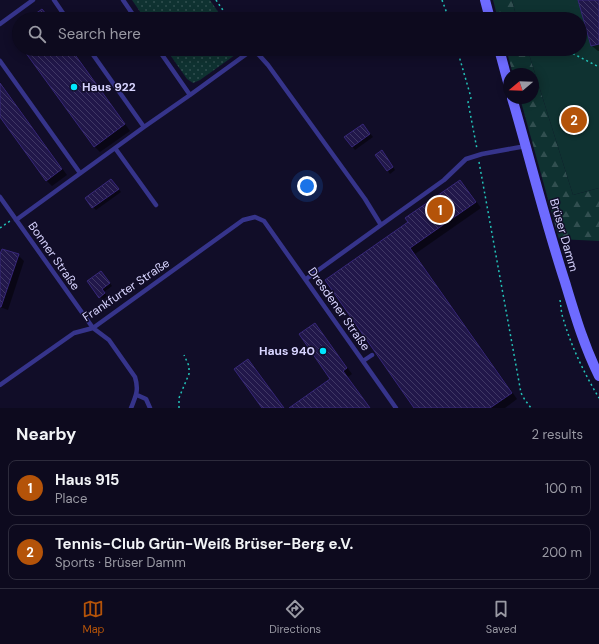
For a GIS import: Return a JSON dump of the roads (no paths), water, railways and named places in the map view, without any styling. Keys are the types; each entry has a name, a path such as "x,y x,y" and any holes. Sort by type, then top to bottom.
{"street":[{"path":"485,0 488,12"},
{"path":"500,56 504,68"},
{"name":"Brüser Damm","path":"514,104 555,252 583,340 599,376"}],"lane":[{"path":"16,12 33,0"},
{"path":"54,0 62,12"},
{"path":"123,0 131,12"},
{"path":"0,24 12,15"},
{"path":"94,56 144,127"},
{"path":"163,56 190,95"},
{"path":"15,218 80,174 244,56"},
{"path":"260,56 365,199 381,225"},
{"path":"0,61 80,174"},
{"path":"306,279 444,180 466,159 478,154 526,146"},
{"path":"115,148 156,205"},
{"name":"Bonner Straße","path":"0,197 93,328 109,340 135,377 137,383 137,395"},
{"name":"Frankfurter Straße","path":"0,385 74,334 93,328 242,220 254,217 264,221"},
{"name":"Dresdener Straße","path":"264,221 396,408"},
{"path":"363,361 372,355"},
{"path":"130,408 137,395 146,399 150,408"}],"place":[{"name":"Haus 922","path":"74,87"},
{"name":"Tennis-Club Grün-Weiß Brüser-Berg e.V.","path":"574,120"},
{"name":"Haus 915","path":"440,210"},
{"name":"Haus 940","path":"323,351"}]}
